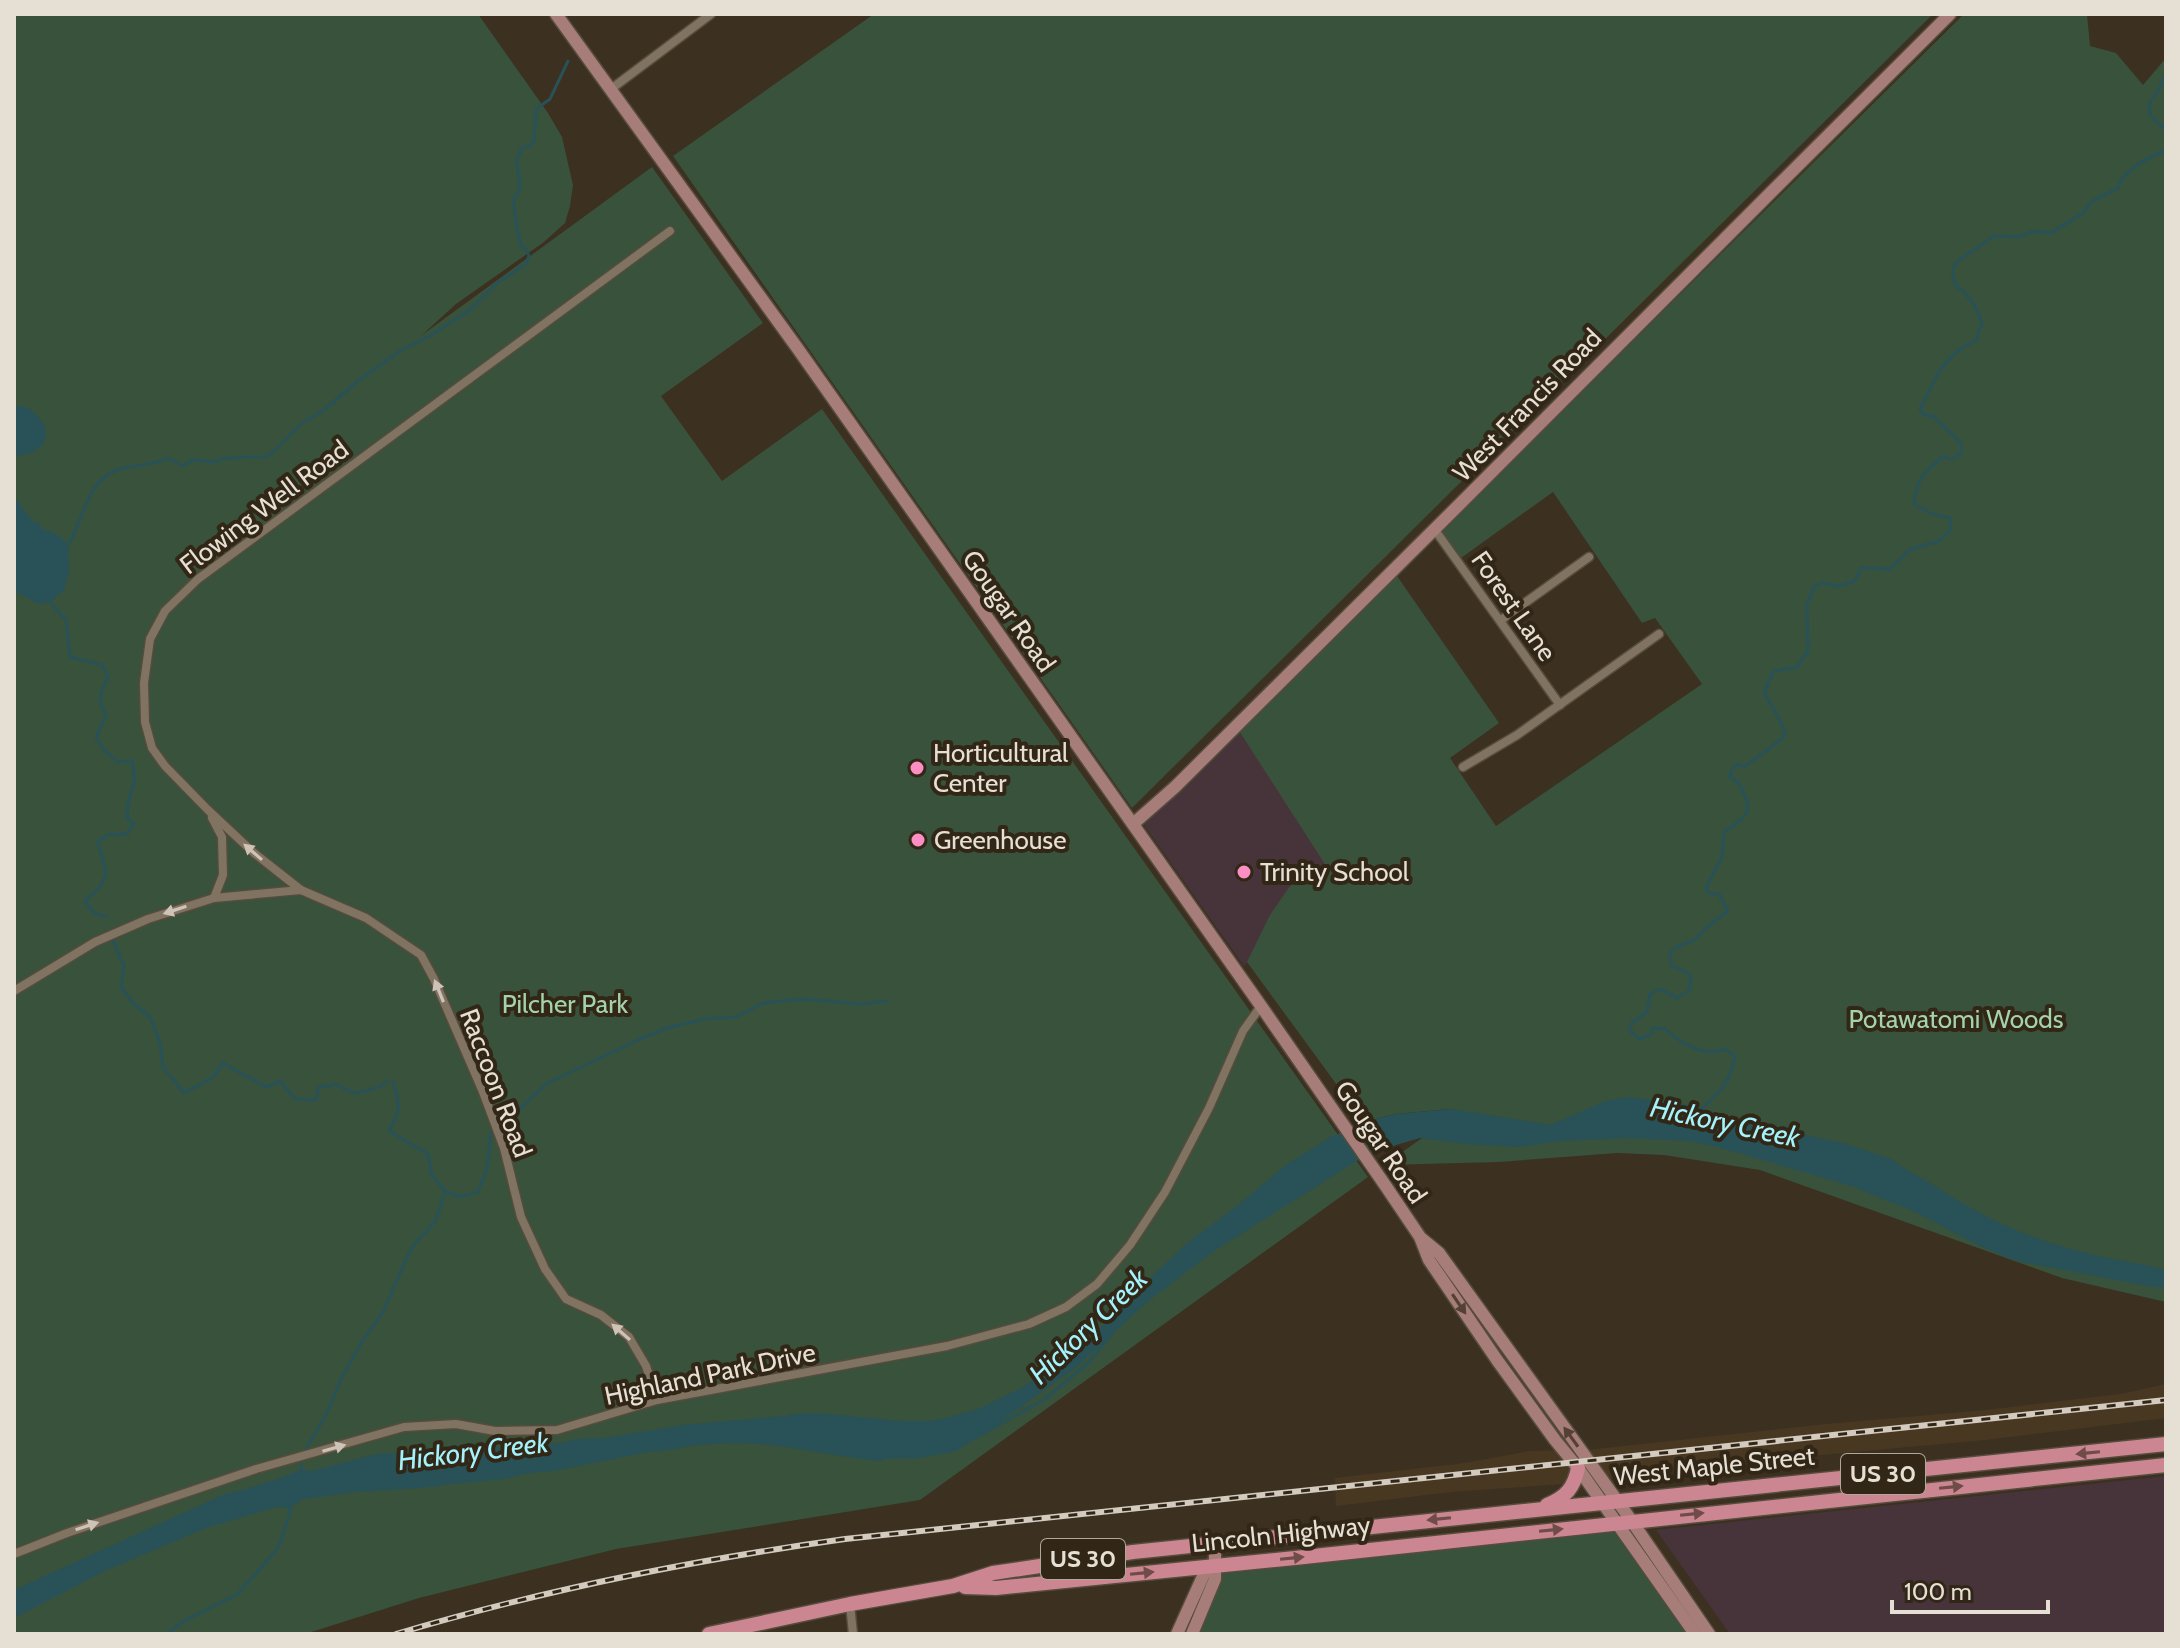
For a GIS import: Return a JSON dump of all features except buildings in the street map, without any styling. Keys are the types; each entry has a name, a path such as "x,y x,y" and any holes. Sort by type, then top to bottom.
{"main road":[{"name":"West Maple Street","path":"1601,1502 2166,1444"},
{"name":"West Maple Street","path":"1614,1522 2166,1465"},
{"path":"1540,1508 1570,1491 1578,1468"},
{"name":"Lincoln Highway","path":"709,1634 953,1586 993,1573 1046,1564 1601,1502"},
{"name":"Lincoln Highway","path":"953,1586 996,1588 1614,1522"}],"street":[{"name":"Gougar Road","path":"556,14 798,349 1261,1006 1420,1237 1429,1260 1489,1348 1695,1634"},
{"path":"611,89 711,14"},
{"name":"West Francis Road","path":"1133,824 1175,787 1435,530 1950,14"},
{"name":"Flowing Well Road","path":"301,890 254,853 208,810 165,766 152,748 145,722 144,683 150,639 165,611 198,579 670,231"},
{"name":"Forest Lane","path":"1435,530 1560,705"},
{"path":"1501,620 1589,557"},
{"path":"1463,767 1517,735 1659,634"},
{"path":"208,810 222,837 223,875 214,898"},
{"name":"Raccoon Road","path":"14,991 95,942 148,919 214,898 301,890 366,918 421,955 434,979 483,1092 504,1148 521,1217 545,1269 566,1299 601,1315 629,1337 646,1366 657,1400"},
{"name":"Highland Park Drive","path":"14,1554 256,1469 404,1427 456,1424 495,1431 557,1430 657,1400 947,1346 1029,1324 1066,1307 1097,1284 1130,1245 1165,1192 1209,1108 1243,1031 1261,1006"},
{"name":"Gougar Road","path":"1420,1237 1439,1253 1709,1634"},
{"path":"1192,1634 1215,1579 1215,1543"},
{"path":"1177,1634 1204,1574 1215,1565"},
{"path":"850,1604 853,1634"}],"shaded area":[{"path":"1239,731 1331,872 1244,966 1144,825"},
{"path":"2166,1384 2166,1418 1985,1440 1336,1506 1335,1478 1465,1463 1530,1451 1587,1450 1986,1410 2121,1394"},
{"path":"2166,1476 2166,1634 1730,1634 1656,1530"}],"green space":[{"name":"Pilcher Park","path":"14,14 478,14 562,137 573,185 570,206 565,223 544,242 456,304 422,335 652,167 763,323 661,396 722,481 822,409 1368,1177 920,1500 616,1549 419,1598 305,1634 14,1634"},
{"path":"874,14 1933,14 1132,808 673,156"},
{"name":"Potawatomi Woods","path":"1964,14 2087,14 2090,46 2116,53 2143,85 2166,58 2166,1302 2062,1278 1760,1170 1664,1155 1617,1153 1499,1162 1384,1165 1460,1111 1451,1109 1396,1114 1364,1122 1247,962 1270,915 1290,886 1330,872 1239,731 1397,576 1499,723 1450,758 1496,826 1702,684 1655,618 1642,623 1553,492 1461,558 1441,530"},
{"path":"1613,1527 1693,1634 1193,1634 1219,1570"}],"water":[{"path":"14,406 24,406 44,424 46,437 36,450 14,457"},
{"path":"14,496 33,522 38,522 43,530 57,534 68,545 69,572 64,590 50,602 39,604 14,591"},
{"path":"1627,1097 1693,1105 1736,1120 1843,1143 1894,1160 1965,1205 2017,1231 2086,1253 2166,1270 2166,1287 2021,1262 1855,1187 1688,1141 1628,1138 1561,1141 1518,1147 1420,1138 1376,1151 1355,1162 1214,1251 1147,1302 1074,1369 990,1429 954,1449 921,1458 881,1461 757,1444 708,1444 653,1451 504,1479 303,1499 290,1508 276,1507 206,1528 107,1570 14,1618 14,1590 227,1493 301,1469 312,1471 376,1454 531,1446 791,1414 929,1421 978,1409 1025,1386 1073,1352 1128,1303 1187,1243 1287,1164 1329,1138 1364,1122 1396,1114 1451,1109 1550,1125 1606,1101"}],"waterway":[{"path":"68,545 93,490 109,474 168,458 183,466 193,460 216,462 221,459 266,457 302,423 323,411 359,380 403,349 470,310 496,284 526,264 529,256 521,246 515,210 514,198 520,188 517,160 522,148 534,142 536,111 550,99 568,61"},
{"path":"2166,72 2149,104 2150,115 2166,131"},
{"path":"1700,1110 1723,1086 1735,1056 1725,1049 1708,1051 1693,1048 1665,1029 1654,1028 1650,1035 1639,1039 1629,1030 1632,1023 1647,1012 1650,994 1661,989 1677,998 1689,991 1689,974 1671,965 1670,953 1676,947 1695,940 1728,911 1719,894 1709,893 1706,888 1722,857 1724,832 1741,820 1747,811 1747,801 1739,783 1730,777 1732,769 1738,764 1744,767 1782,739 1785,730 1764,692 1774,671 1797,667 1808,651 1807,605 1814,587 1822,583 1839,586 1855,581 1861,568 1889,570 1911,549 1939,541 1951,530 1950,518 1932,514 1914,504 1919,482 1927,471 1944,456 1953,458 1961,452 1961,443 1933,416 1924,415 1920,410 1941,369 1956,352 1977,340 1982,326 1973,303 1956,286 1953,268 1958,261 1994,236 2019,237 2034,231 2051,233 2083,213 2091,202 2118,188 2125,175 2138,165 2166,150"},
{"path":"50,602 66,620 70,657 102,665 108,677 101,696 106,715 96,737 117,762 132,761 135,780 127,818 134,824 127,834 107,835 98,842 106,872 101,886 85,901 94,913 106,917"},
{"path":"113,941 124,965 121,987 134,1004 150,1017 160,1043 163,1067 184,1093 212,1078 223,1063 266,1087 280,1081 295,1099 316,1100 318,1088 336,1084 353,1093 375,1088 387,1081"},
{"path":"502,1126 546,1084 667,1028 704,1019 736,1017 771,1002 803,999 861,1004 888,1001"},
{"path":"393,1082 398,1107 389,1131 428,1154 432,1175 445,1191 459,1197 478,1192 487,1169 491,1133"},
{"path":"304,1452 363,1340 383,1312 413,1246 436,1220 445,1191"},
{"name":"Hickory Creek","path":"934,1454 954,1450 1045,1399 1088,1363 1111,1335"},
{"path":"301,1463 301,1469"},
{"path":"166,1634 186,1620 238,1594 278,1548 290,1508"}],"railway":[{"path":"396,1634 619,1578 845,1539 2166,1400"}],"place":[{"name":"Horticultural Center","path":"917,768"},
{"name":"Greenhouse","path":"918,840"},
{"name":"Trinity School","path":"1244,872"}]}
